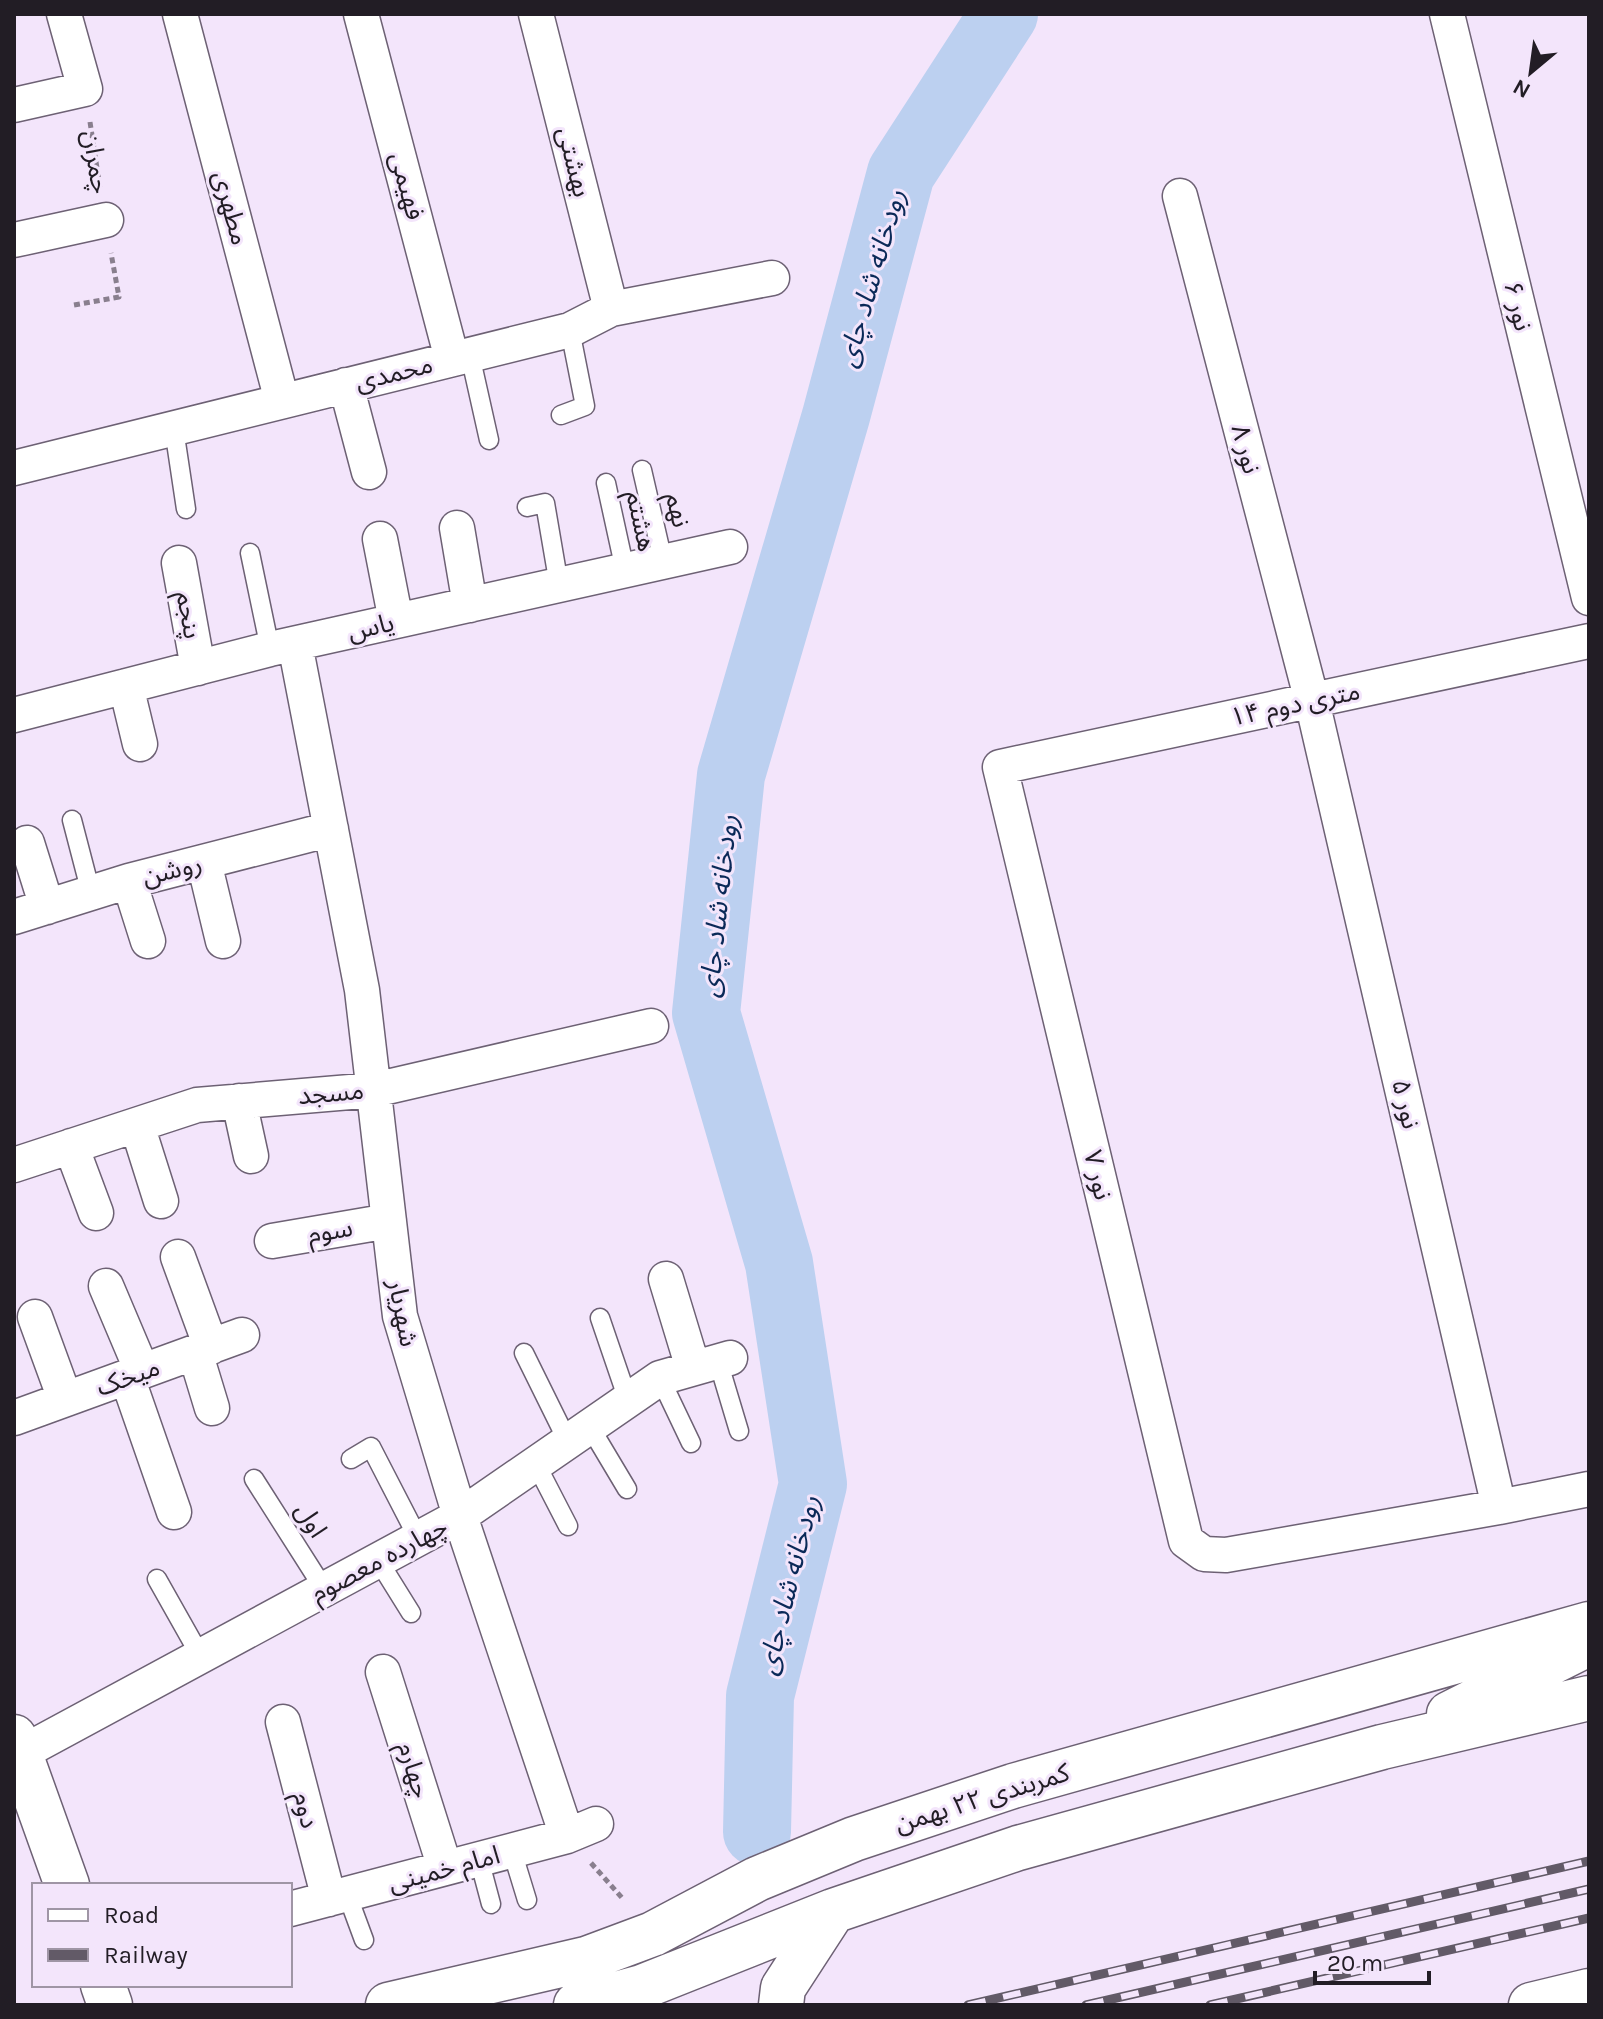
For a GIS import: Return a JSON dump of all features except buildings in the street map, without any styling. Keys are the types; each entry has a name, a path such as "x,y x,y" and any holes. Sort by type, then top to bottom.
{"street":[{"path":"14,105 85,89 64,14"},
{"name":"مطهری","path":"180,14 282,401"},
{"name":"فهیمی","path":"361,14 461,357"},
{"name":"بهشتی","path":"536,14 611,309"},
{"name":"نور ۶","path":"1447,14 1589,598"},
{"name":"نور ۸","path":"1180,196 1312,701"},
{"name":"چمران","path":"14,240 106,220"},
{"name":"محمدی","path":"14,468 570,330 611,309 772,278"},
{"path":"346,385 369,472"},
{"path":"457,528 470,605"},
{"path":"380,539 396,621"},
{"name":"یاس","path":"14,715 282,646 730,547"},
{"name":"پنجم","path":"179,563 198,668"},
{"name":"۱۴ متری دوم","path":"1000,767 1589,641"},
{"name":"شهریار","path":"282,646 331,829 362,990 400,1316 460,1516 582,1830"},
{"path":"126,686 140,744"},
{"name":"نور ۵","path":"1312,701 1499,1507"},
{"name":"نور ۷","path":"1000,767 1186,1541 1204,1554 1226,1555 1499,1507"},
{"name":"روشن","path":"14,917 129,881 331,829"},
{"path":"27,843 47,907"},
{"path":"204,862 223,941"},
{"path":"129,881 148,941"},
{"name":"مسجد","path":"14,1165 197,1105 374,1090 651,1026"},
{"path":"239,1101 251,1156"},
{"path":"137,1125 161,1201"},
{"path":"71,1146 96,1213"},
{"name":"سوم","path":"272,1241 389,1221"},
{"path":"178,1257 216,1345 212,1408"},
{"path":"666,1279 714,1362"},
{"path":"106,1286 174,1512"},
{"path":"35,1317 65,1399"},
{"name":"میخک","path":"14,1418 216,1345"},
{"name":"چهارده معصوم","path":"16,1750 201,1657 460,1516 660,1378 714,1362"},
{"path":"1499,1507 1589,1489"},
{"name":"کمربندی ۲۲ بهمن","path":"388,2005 586,1959 653,1934 757,1879 854,1839 1013,1786 1589,1624"},
{"path":"1382,1747 1589,1644"},
{"name":"چهارم","path":"383,1672 445,1868"},
{"path":"576,2005 652,1996 833,1911 1018,1848 1382,1747 1589,1698"},
{"name":"دوم","path":"283,1722 338,1897"},
{"path":"16,1750 66,1883"},
{"name":"امام خمینی","path":"292,1908 582,1830"},
{"path":"781,2005 783,1988 833,1911"},
{"path":"1531,2005 1589,1991"}],"lane":[{"path":"561,415 585,406 570,330"},
{"path":"461,357 489,440"},
{"path":"174,429 186,509"},
{"name":"نهم","path":"642,470 663,561"},
{"name":"هشتم","path":"606,483 625,570"},
{"path":"527,507 545,503 559,585"},
{"path":"250,553 282,646"},
{"path":"72,820 91,893"},
{"path":"600,1318 628,1400"},
{"path":"524,1353 579,1434 627,1489"},
{"path":"714,1362 739,1431"},
{"path":"660,1378 691,1443"},
{"path":"351,1459 371,1447 418,1538"},
{"path":"536,1464 568,1526"},
{"name":"اول","path":"254,1479 324,1589"},
{"path":"378,1560 411,1613"},
{"path":"157,1579 201,1657"},
{"path":"512,1851 527,1900"},
{"path":"479,1859 491,1904"},
{"name":"دوم","path":"338,1897 364,1940"}],"path":[{"name":"چمران","path":"85,89 106,220"},
{"path":"74,305 119,297 106,220"},
{"path":"582,1830 653,1934"}],"waterway":[{"name":"رودخانه شاد چای","path":"757,1832 760,1696 813,1484 779,1263 706,1013 731,775 836,416 901,173 1004,14"}],"railway":[{"path":"968,2005 1589,1861"},
{"path":"1086,2005 1589,1889"},
{"path":"1210,2005 1589,1918"}]}
